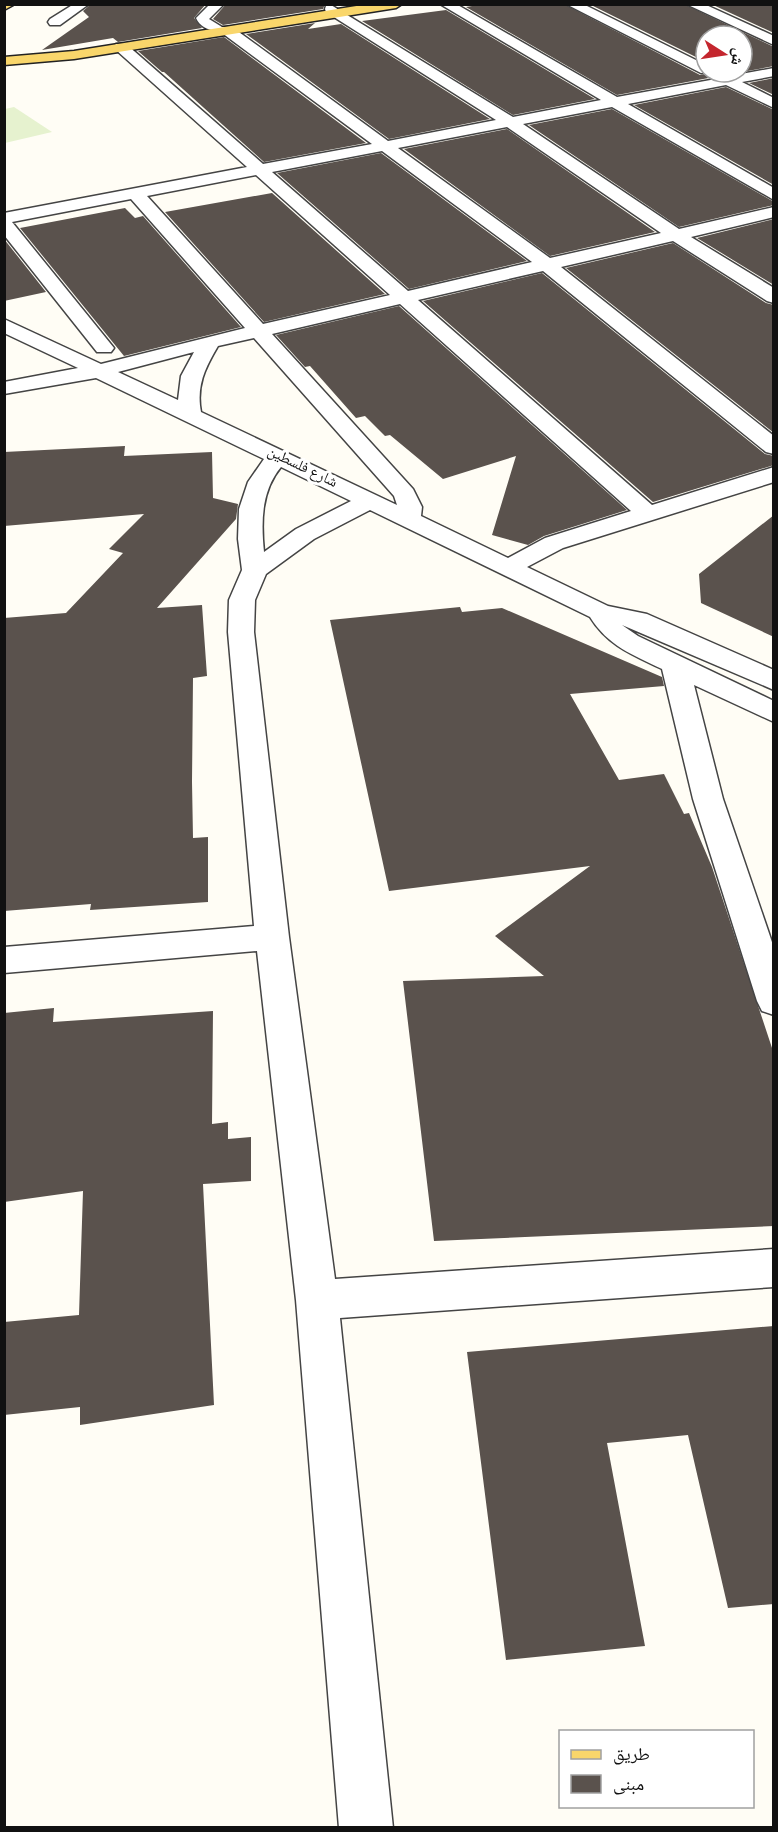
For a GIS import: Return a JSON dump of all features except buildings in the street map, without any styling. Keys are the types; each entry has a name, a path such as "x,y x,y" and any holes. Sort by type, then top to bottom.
{"main road":[{"path":"4,6 9,4"},
{"path":"335,11 358,4"},
{"path":"4,49 66,48 396,4"},
{"path":"4,61 52,58 221,28"}],"street":[{"path":"55,22 83,4"},
{"path":"218,4 202,18 204,22 221,28 546,264 774,447"},
{"path":"446,4 774,195"},
{"path":"572,4 694,64"},
{"path":"692,4 774,41"},
{"path":"335,11 510,122 774,297"},
{"path":"121,47 648,514"},
{"path":"754,76 774,72"},
{"path":"4,218 712,84"},
{"path":"734,84 774,104"},
{"path":"135,193 405,494 410,507 408,520"},
{"path":"4,388 98,371 211,342 774,212"},
{"path":"4,223 104,348"},
{"name":"شارع فلسطين","path":"4,325 600,612 638,620 774,681"},
{"path":"191,414 187,400 189,379 211,342"},
{"path":"278,456 264,470 254,495 250,527 255,570 242,600 240,632 272,937 317,1300 366,1827"},
{"path":"509,568 545,547 774,474"},
{"path":"255,570 305,534 370,501"},
{"name":"شارع فلسطين","path":"600,612 618,635 675,666 774,713"},
{"path":"675,666 708,799 774,1001"},
{"path":"4,960 272,937"},
{"path":"317,1300 774,1268"}],"green space":[{"path":"14,107 52,132 5,143 5,109"}]}
